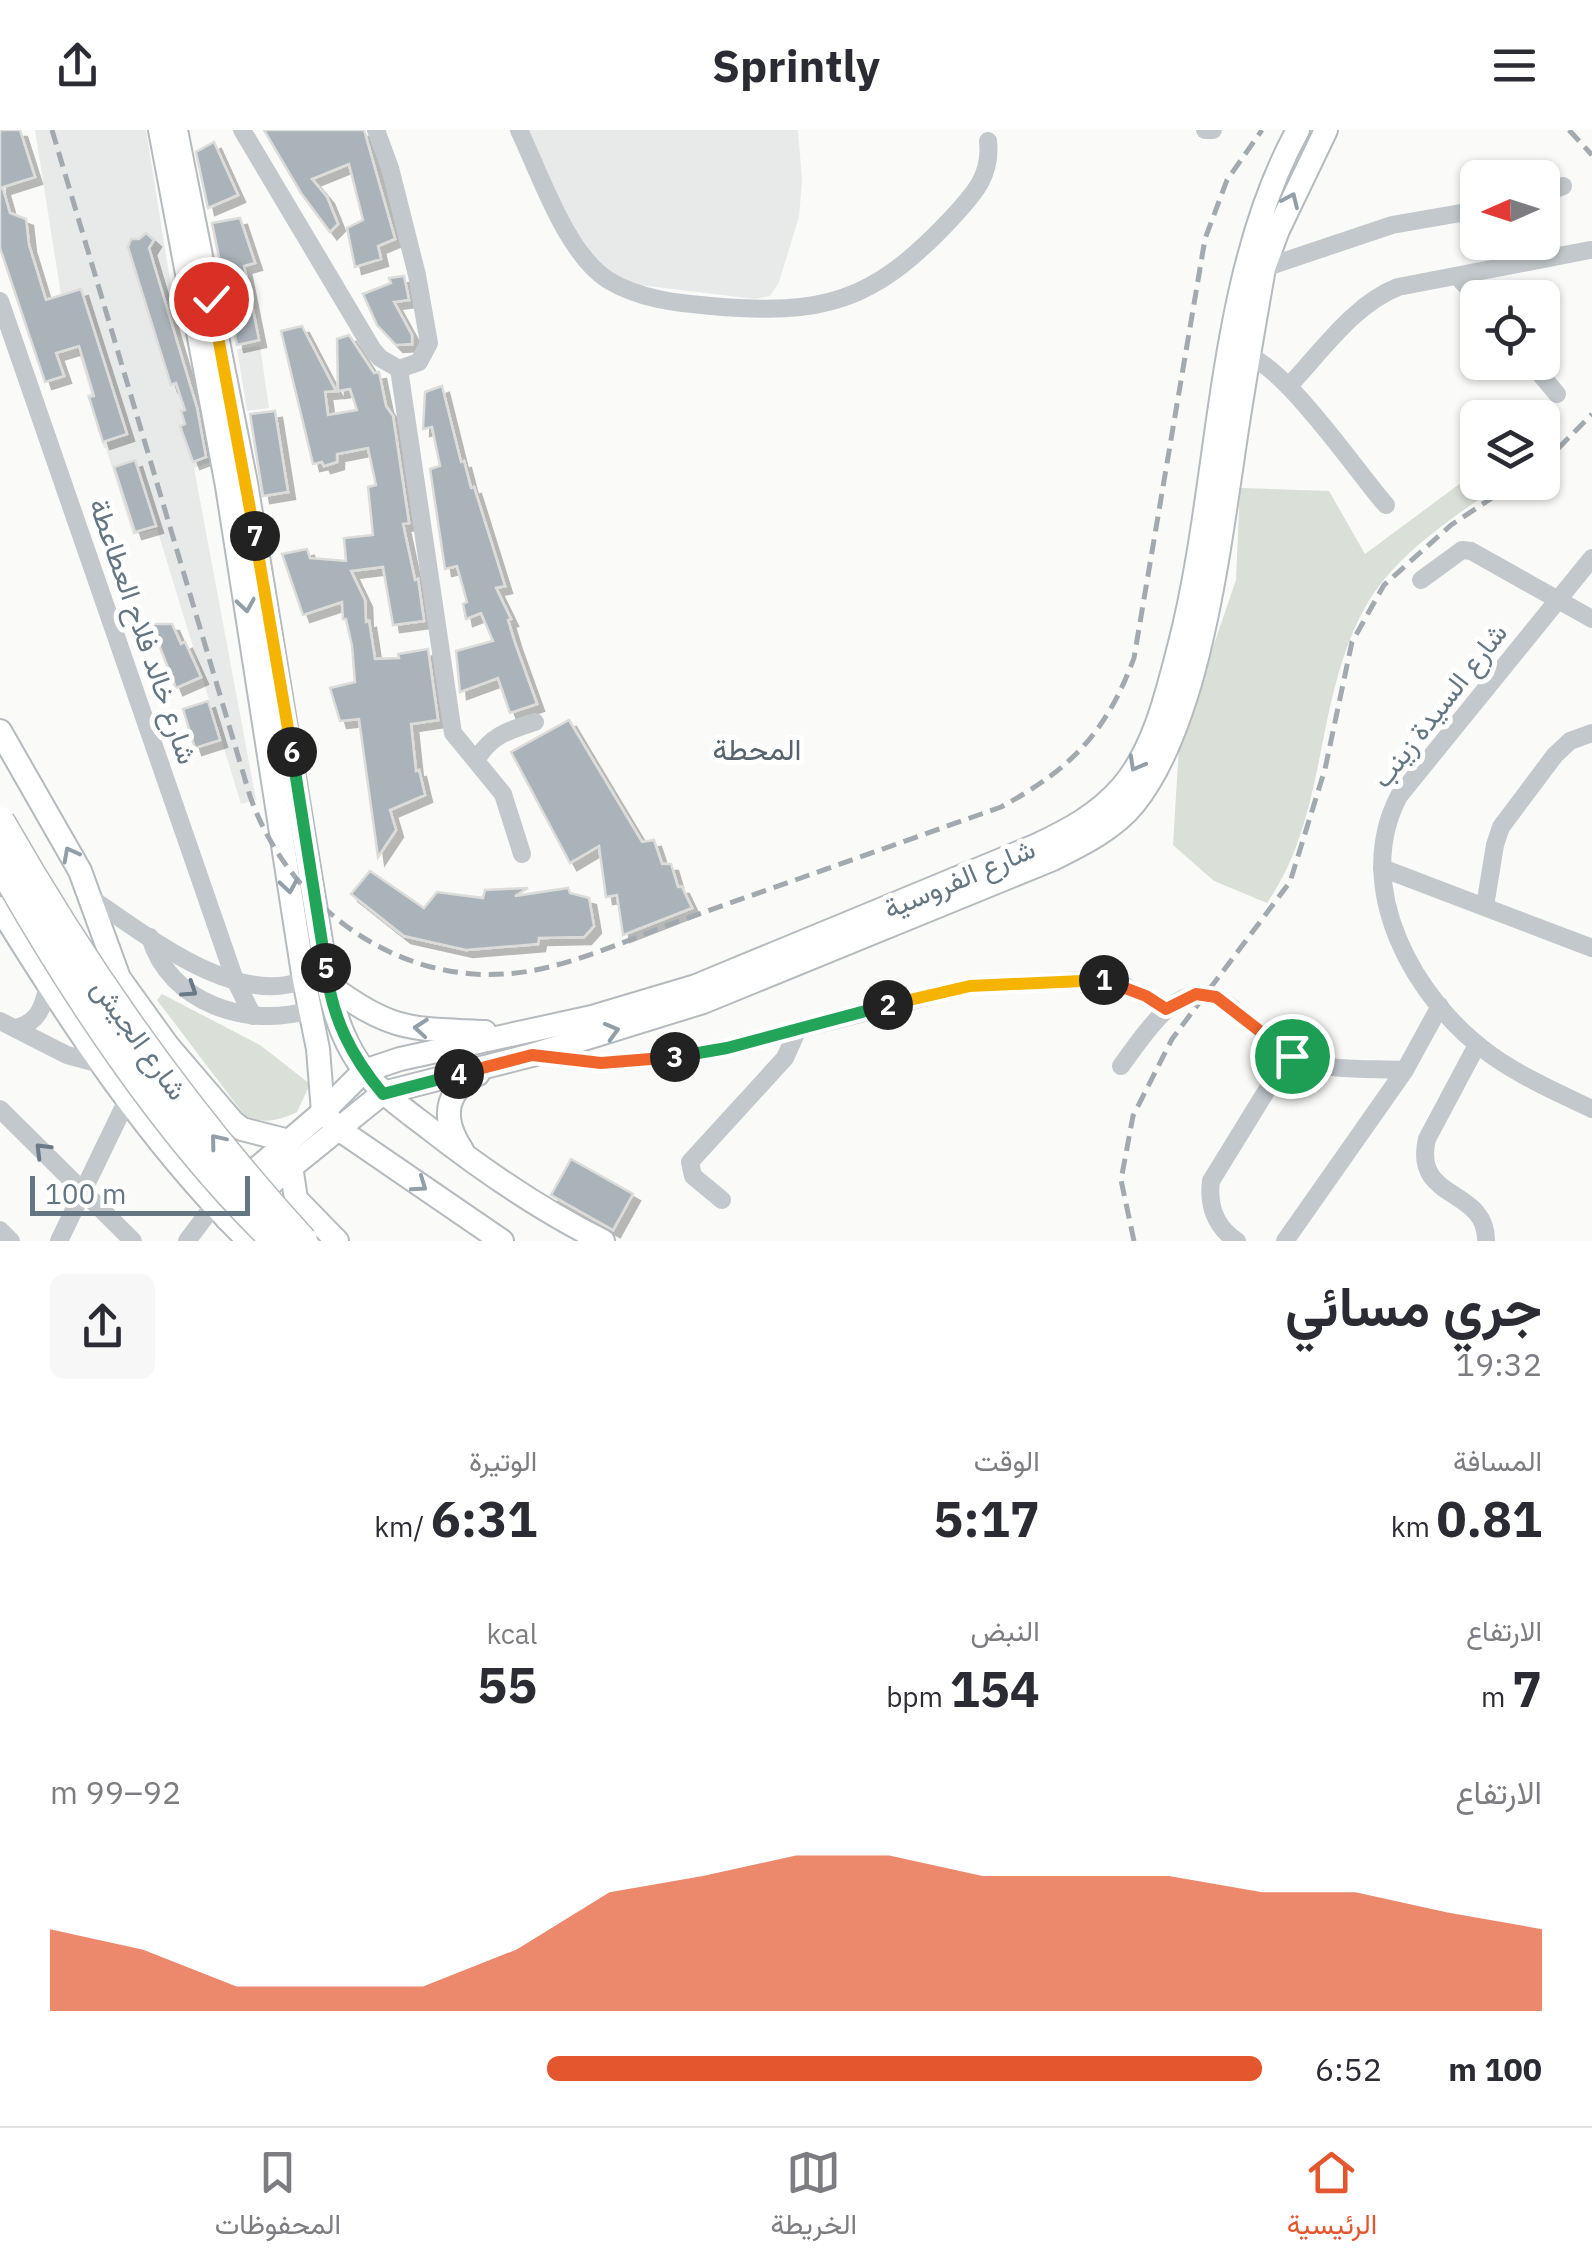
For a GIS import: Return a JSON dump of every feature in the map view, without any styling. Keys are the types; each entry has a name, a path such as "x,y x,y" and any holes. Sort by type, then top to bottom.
{"highway":[{"name":"شارع الجيش","path":"0,821 90,971 158,1068 303,1241"},
{"name":"شارع الجيش","path":"0,863 142,1083 198,1156 276,1241"}],"main road":[{"path":"160,130 228,486 304,980 318,1048 323,1112 340,1130 472,1233 502,1241"},
{"path":"176,130 246,483 338,1025 364,1071 383,1094 540,1209 603,1241"},
{"name":"شارع الفروسية","path":"220,1212 291,1166 383,1094 532,1055 703,1002 1000,882 1083,844 1132,806 1164,751 1183,701 1206,618 1240,352 1246,273 1276,176 1298,130"},
{"name":"شارع الفروسية","path":"220,1212 288,1141 364,1071 400,1059 592,1016 696,986 1035,846 1102,807 1136,766 1171,678 1240,352 1264,268 1326,130"},
{"path":"0,730 92,898 120,978 180,1060 233,1122 242,1129 288,1141"},
{"path":"0,908 126,1100 249,1241"},
{"path":"328,984 361,1009 404,1027 519,1033"},
{"path":"466,1158 449,1127 447,1116 452,1096 472,1077 504,1062"},
{"path":"291,1166 296,1199 337,1241"}],"street":[{"path":"242,130 373,350 399,369 420,362 429,342 417,275 390,168 376,130"},
{"path":"519,130 569,234 605,278 668,300 766,310 809,307 852,295 908,262 978,188 988,166 988,141"},
{"path":"1204,130 1213,130"},
{"path":"1264,268 1392,226 1460,213"},
{"path":"1288,386 1366,304 1383,292 1590,250"},
{"path":"1458,276 1461,280"},
{"name":"شارع خالد فلاح العطاعطة","path":"0,301 222,910 235,980 254,1016"},
{"path":"1240,352 1288,386 1386,505"},
{"path":"399,369 452,733 503,794 522,854"},
{"path":"1545,380 1557,394"},
{"path":"1422,580 1462,550 1472,551 1592,619"},
{"name":"شارع السيدة زينب","path":"1592,558 1399,796 1389,814 1382,868 1398,939 1416,975 1440,1006 1477,1044 1536,1082 1592,1109"},
{"path":"476,759 500,734 536,722"},
{"path":"1486,906 1494,844 1501,827 1555,755 1570,742 1592,733"},
{"path":"1382,868 1592,948"},
{"path":"92,898 191,961 235,980 269,988 304,980"},
{"path":"150,936 160,963 173,979 216,1006 254,1016 310,1010"},
{"path":"532,1055 601,1063 665,1059 727,1048 955,988 1089,979 1122,984 1166,1009"},
{"path":"8,1024 29,1024 39,1013 48,985"},
{"path":"1121,1066 1166,1009 1196,994 1216,997 1288,1054 1316,1064 1405,1070"},
{"path":"1285,1241 1405,1070 1440,1006"},
{"path":"8,1024 68,1054 100,1064"},
{"path":"722,1200 694,1176 690,1162 785,1058 798,1029"},
{"path":"1477,1044 1427,1139 1424,1154 1431,1178 1479,1213 1486,1241"},
{"path":"1237,1241 1213,1214 1209,1198 1211,1180 1288,1054"},
{"path":"60,1241 126,1100"},
{"path":"0,1109 133,1241"},
{"name":"شارع الفروسية","path":"186,1241 220,1212"},
{"path":"0,1230 11,1241"}],"shaded area":[{"path":"35,130 146,130 173,299 165,302 213,461 194,468 256,800 241,804 157,529 133,535 104,448 61,295"},
{"path":"525,130 798,130 802,181 799,217 779,282 770,296 755,299 631,284 603,269 571,224"},
{"path":"260,346 269,408 247,411 237,349"},
{"path":"1460,484 1460,500 1478,500 1430,535 1370,599 1339,673 1302,831 1267,903 1214,881 1173,845 1179,746 1236,580 1240,488 1329,491 1365,554"},
{"path":"162,994 260,1045 310,1084 297,1112 271,1120 245,1116 157,1000"}],"building":[{"path":"0,130 20,130 35,177 0,188"},
{"path":"264,130 364,130 395,239 378,246 381,259 355,267 347,228 363,220 349,164 312,179 327,197 338,224 330,232 301,193"},
{"path":"214,142 238,195 208,208 196,152"},
{"path":"0,189 10,213 26,219 29,245 46,300 81,289 127,434 103,442 79,346 56,353 64,376 45,382 0,248"},
{"path":"240,218 255,263 244,266 259,340 237,345 212,223"},
{"path":"146,233 154,240 149,248 197,408 206,457 193,462 180,426 185,424 181,411 185,410 176,383 171,385 128,247 131,239"},
{"path":"404,276 409,300 394,302 412,335 412,344 396,345 377,325 363,294 391,283 389,278"},
{"path":"302,326 336,391 325,392 328,415 357,410 350,389 338,391 337,339 349,335 374,373 379,372 386,406 393,416 409,523 403,524 415,580 418,579 424,621 393,625 383,567 351,571 365,600 375,659 399,658 398,654 428,649 438,720 411,724 416,771 419,770 425,795 390,810 396,830 378,857 359,719 340,721 330,688 355,682 342,602 303,615 282,554 307,549 310,558 346,561 344,538 373,535 368,487 376,485 368,448 337,454 337,462 324,466 322,462 313,464 281,331"},
{"path":"442,386 461,462 464,461 471,488 474,487 505,586 496,588 511,619 508,620 515,643 537,704 510,713 498,678 460,692 456,651 493,641 481,613 466,619 463,604 467,602 457,566 445,569 430,469 440,466 432,427 423,429 425,392"},
{"path":"275,411 288,492 263,496 250,414"},
{"path":"135,460 156,526 135,532 114,467"},
{"path":"151,624 172,624 201,677 176,688"},
{"path":"208,701 220,740 195,748 183,709"},
{"path":"569,720 642,842 654,840 662,864 671,864 678,887 682,887 692,908 623,935 617,895 606,897 599,846 570,863 511,752"},
{"path":"370,871 424,908 437,892 483,898 485,890 528,888 515,896 568,888 570,893 589,898 594,926 584,937 539,938 538,944 466,950 404,936 351,894"},
{"path":"571,1159 633,1194 613,1230 551,1195"}],"railway":[{"path":"52,130 250,796 267,834 289,870 317,901 349,928 384,949 422,964 463,973 505,974 594,954 1001,807 1047,778 1083,746 1111,708 1134,658 1205,239 1227,180 1262,130"},
{"path":"1569,130 1592,155"},
{"path":"1560,447 1592,414"},
{"path":"1134,1241 1121,1180 1133,1116 1172,1039 1290,882 1325,769 1352,642 1384,585 1451,525 1489,500"}],"district":[{"name":"المحطة","path":"757,748"}],"route":[{"path":"211,299 246,483 328,984 346,1041 383,1094 532,1055 601,1063 665,1059 727,1048 955,988 1098,978 1122,984 1166,1009 1196,994 1216,997 1292,1056"}]}
